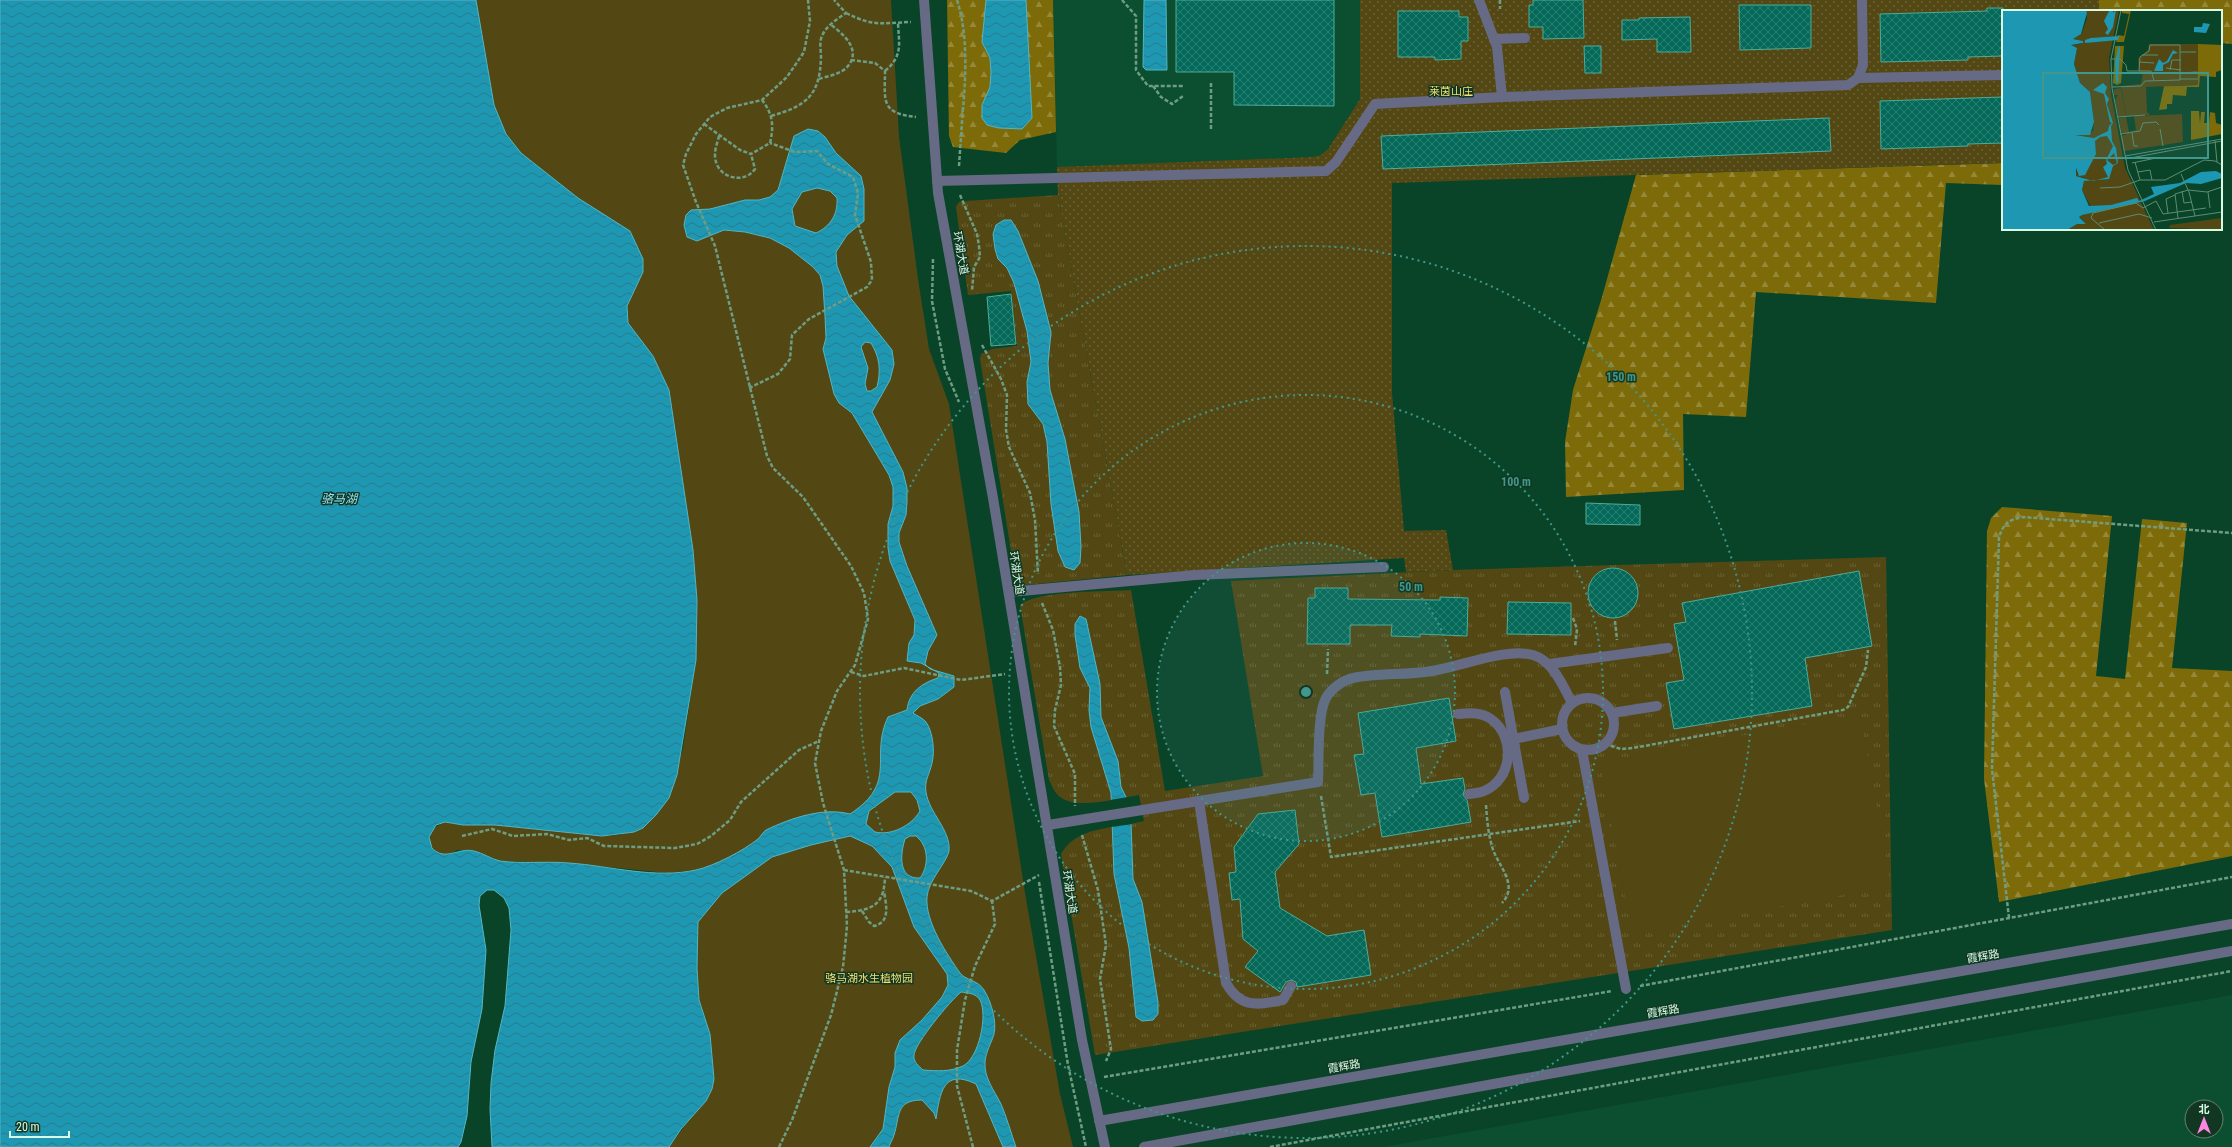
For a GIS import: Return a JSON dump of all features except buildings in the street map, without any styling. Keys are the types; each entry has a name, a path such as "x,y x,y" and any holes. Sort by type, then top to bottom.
{"street":[{"name":"环湖大道","path":"924,0 925,38 937,181 1009,592 1090,1080 1105,1147"},
{"path":"1479,0 1494,38 1502,97"},
{"path":"1858,78 1863,65 1862,0"},
{"path":"1494,38 1525,38"},
{"path":"937,181 1326,171 1336,162 1375,104 1502,97 1848,85 1858,78 2002,75"},
{"path":"1009,592 1195,575 1384,567"},
{"path":"1549,664 1668,648"},
{"path":"1048,825 1318,782 1326,697 1340,684 1352,678 1427,672 1514,654 1534,655 1549,664 1572,703"},
{"path":"1506,692 1510,740 1524,798"},
{"path":"1579,699 1594,699 1602,702 1612,713 1613,730 1605,744 1598,748 1582,750 1569,742 1562,729 1563,714 1572,703 1579,699"},
{"path":"1612,713 1657,706"},
{"path":"1458,714 1479,714 1491,719 1510,740"},
{"path":"1510,740 1562,729"},
{"path":"1469,794 1484,791 1499,780 1506,769 1510,740"},
{"path":"1582,750 1626,989"},
{"path":"1200,801 1226,983 1238,998 1248,1004 1283,1000 1291,986"},
{"name":"霞辉路","path":"1099,1121 2232,924"},
{"path":"1144,1147 2232,951"}],"path":[{"path":"779,1147 792,1120 831,1015 843,967 847,926 844,870 836,840 823,803 815,763 819,741 838,691 855,665 865,637 868,619 864,593 852,566 803,497 774,468 767,456 715,246 696,202 683,165 686,154 696,134 710,117 727,108 762,100 787,77 804,52 810,21 808,0"},
{"path":"834,0 846,13 862,21 883,25 898,23 900,50 894,63 885,70 884,93 887,106 898,115 916,117"},
{"path":"957,0 960,12 965,57 961,125"},
{"path":"1122,0 1136,16 1136,70 1148,86 1183,86"},
{"path":"771,116 796,109 810,97 819,79 821,36 830,24 846,13"},
{"path":"910,15 910,30"},
{"path":"819,79 841,72 849,66 851,60 852,47 844,35 830,24"},
{"path":"851,60 874,63 885,70"},
{"path":"1211,83 1211,131"},
{"path":"1152,86 1161,97 1172,104 1183,96"},
{"path":"704,124 740,150 752,154 770,143 773,132 771,116 762,100"},
{"path":"916,109 916,122"},
{"path":"719,136 715,155 718,170 726,176 740,178 751,175 755,169 752,154"},
{"path":"749,388 778,374 790,359 792,335 809,319 856,294 867,287 872,280 871,262 862,230 855,215 858,193 853,177 828,164 817,151 795,152 770,143"},
{"path":"933,258 932,301 945,369 962,409"},
{"path":"2009,918 1992,769 1998,537 2003,525 2011,519 2023,517 2232,533"},
{"path":"1570,661 1577,635 1573,618"},
{"path":"1614,621 1618,654"},
{"path":"1605,744 1621,749 1634,748 1843,710 1848,707 1866,667 1868,650"},
{"path":"1004,666 1006,681"},
{"path":"851,672 864,676 904,668 926,674 961,680 1005,674"},
{"path":"462,836 492,829 513,836 547,834 569,840 587,838 604,846 675,848 697,844 711,836 730,820 741,802 799,750 819,741"},
{"path":"1318,782 1331,857 1595,819"},
{"path":"1484,791 1489,834 1494,855 1507,879 1507,892 1502,903"},
{"path":"992,901 1054,867"},
{"path":"1037,868 1072,1083 1086,1147"},
{"path":"844,870 971,891 992,901"},
{"path":"862,911 869,922 874,926 881,924 886,919 887,910 884,891 885,877"},
{"path":"1072,1083 1626,989 2232,877"},
{"path":"846,912 862,911 881,900 884,891"},
{"path":"973,1147 958,1086 957,1050 966,1000 975,966 995,924 992,901"},
{"path":"1270,1147 2232,971"}],"shaded area":[{"path":"1053,0 1360,0 1360,99 1328,149 1321,155 1313,157 1057,167"},
{"path":"2232,995 2232,1147 1383,1147"}],"green space":[{"name":"骆马湖水生植物园","path":"476,0 891,0 899,137 929,349 949,404 1025,893 1060,1094 1073,1147 669,1147 691,1117 714,1079 710,1034 699,1000 697,968 698,922 722,893 696,870 667,873 569,863 499,861 473,850 457,850 449,855 443,855 435,851 429,841 432,829 445,822 462,825 495,825 602,836 620,835 669,798 683,748 696,660 697,600 693,550 669,390 653,356 628,323 627,306 643,272 630,231 578,198 521,153 506,134 494,105"},
{"path":"947,0 1053,0 1056,132 1020,140 1006,153 953,147 949,136"},
{"name":"莱茵山庄","path":"1360,0 2099,0 2099,10 2002,10 2002,163 1392,183 1392,393 1404,531 1446,530 1453,570 1406,572 1404,558 1127,575 1058,195 1057,167 1313,157 1321,155 1328,149 1360,99"},
{"path":"2099,0 2232,0 2232,44 2222,43 2222,10 2099,10"},
{"path":"2002,163 2002,185 1946,183 1936,303 1756,292 1746,417 1683,414 1684,490 1566,497 1565,442 1573,390 1602,297 1636,175"},
{"path":"1058,195 1127,575 1025,585 1018,583 1015,575 980,359 981,354 992,349 1017,346 1011,291 968,295 956,207 959,202 966,201"},
{"path":"2002,507 2112,516 2096,676 2125,679 2142,519 2187,523 2172,668 2232,671 2232,856 1999,902 1984,779 1987,531 1991,518"},
{"path":"1886,557 1892,930 1095,1055 1061,854 1068,845 1087,833 1144,821 1139,795 1109,801 1075,803 1059,796 1054,790 1049,780 1020,605 1029,600 1056,594 1131,590 1165,791 1263,776 1231,581 1453,570"},
{"path":"1860,714 1891,886 1632,934 1600,762"}],"water":[{"name":"骆马湖","path":"0,0 476,0 494,105 506,134 521,153 578,198 630,231 643,259 643,272 627,306 628,323 653,356 669,390 693,550 697,600 696,660 677,775 669,798 656,815 643,828 634,832 602,836 495,825 463,825 445,822 436,825 429,837 432,848 442,854 468,850 474,851 500,861 569,863 648,873 680,872 703,868 720,862 737,853 752,844 766,830 786,821 818,813 840,812 850,814 865,802 874,791 879,780 883,731 888,717 907,710 913,693 927,683 938,678 939,673 934,670 954,676 954,687 938,699 920,706 913,713 926,722 932,736 933,758 926,781 926,792 931,807 947,836 949,843 948,855 928,891 927,907 933,927 949,957 962,975 978,984 984,990 991,1005 995,1029 986,1054 985,1068 990,1084 1003,1109 1016,1147 1003,1147 976,1084 965,1080 956,1079 950,1081 942,1092 936,1119 934,1113 922,1100 907,1103 900,1111 894,1135 889,1147 870,1147 883,1129 889,1087 895,1067 895,1053 900,1040 922,1020 942,997 948,985 947,974 914,927 892,867 872,846 850,836 811,845 772,857 722,893 698,922 697,968 699,1000 710,1034 714,1079 712,1089 706,1101 681,1129 669,1147 492,1147 490,1109 491,1083 495,1050 505,1006 511,930 509,908 504,898 494,890 487,890 480,896 479,905 486,950 482,1009 471,1062 467,1116 461,1142 458,1147 0,1147","holes":["895,792 911,792 917,800 920,811 907,825 895,831 881,833 875,832 866,824 869,811","910,836 916,836 920,840 926,856 925,868 920,878 908,875 904,870 902,865 902,852 905,839","961,992 974,995 980,1000 983,1016 978,1046 969,1061 963,1066 948,1070 923,1070 914,1060 916,1049 934,1022"]},
{"path":"986,0 1026,0 1032,118 1022,129 999,128 987,125 982,118 982,105 990,87 991,73 990,58 982,42"},
{"path":"1144,0 1166,0 1167,70 1146,70 1143,67"},
{"path":"808,129 818,131 825,137 836,153 861,176 864,189 864,221 847,235 836,252 837,266 849,296 892,350 894,364 890,380 872,412 903,472 907,488 906,515 899,533 899,542 907,566 937,635 928,651 925,664 928,667 921,663 907,661 909,643 914,635 915,620 890,561 888,548 888,524 893,506 893,487 889,475 852,413 839,403 834,394 823,349 826,338 823,286 820,275 813,267 789,248 770,238 745,232 724,230 697,241 687,237 684,225 686,215 691,210 710,209 745,200 759,200 770,197 778,190 794,136","holes":["817,188 830,191 837,198 835,214 830,223 816,233 795,226 792,209 802,192","865,342 871,343 878,359 879,375 877,387 871,391 867,391 865,384 868,368 861,347"]},
{"path":"1004,220 1011,220 1018,231 1038,281 1051,332 1048,363 1050,390 1065,439 1079,512 1081,547 1080,563 1074,570 1065,567 1058,551 1051,504 1047,442 1043,424 1028,404 1027,382 1031,362 1027,331 1014,283 1007,268 998,259 995,249 993,234 996,225"},
{"path":"1080,616 1086,619 1100,684 1101,717 1118,761 1121,787 1126,797 1131,823 1133,879 1142,902 1158,1002 1158,1014 1153,1020 1142,1021 1136,1017 1129,948 1114,874 1111,793 1091,727 1089,710 1090,688 1080,668 1075,635 1075,624"}],"pier":[{"path":"1128,797 1133,824 1111,827 1110,800"}]}
